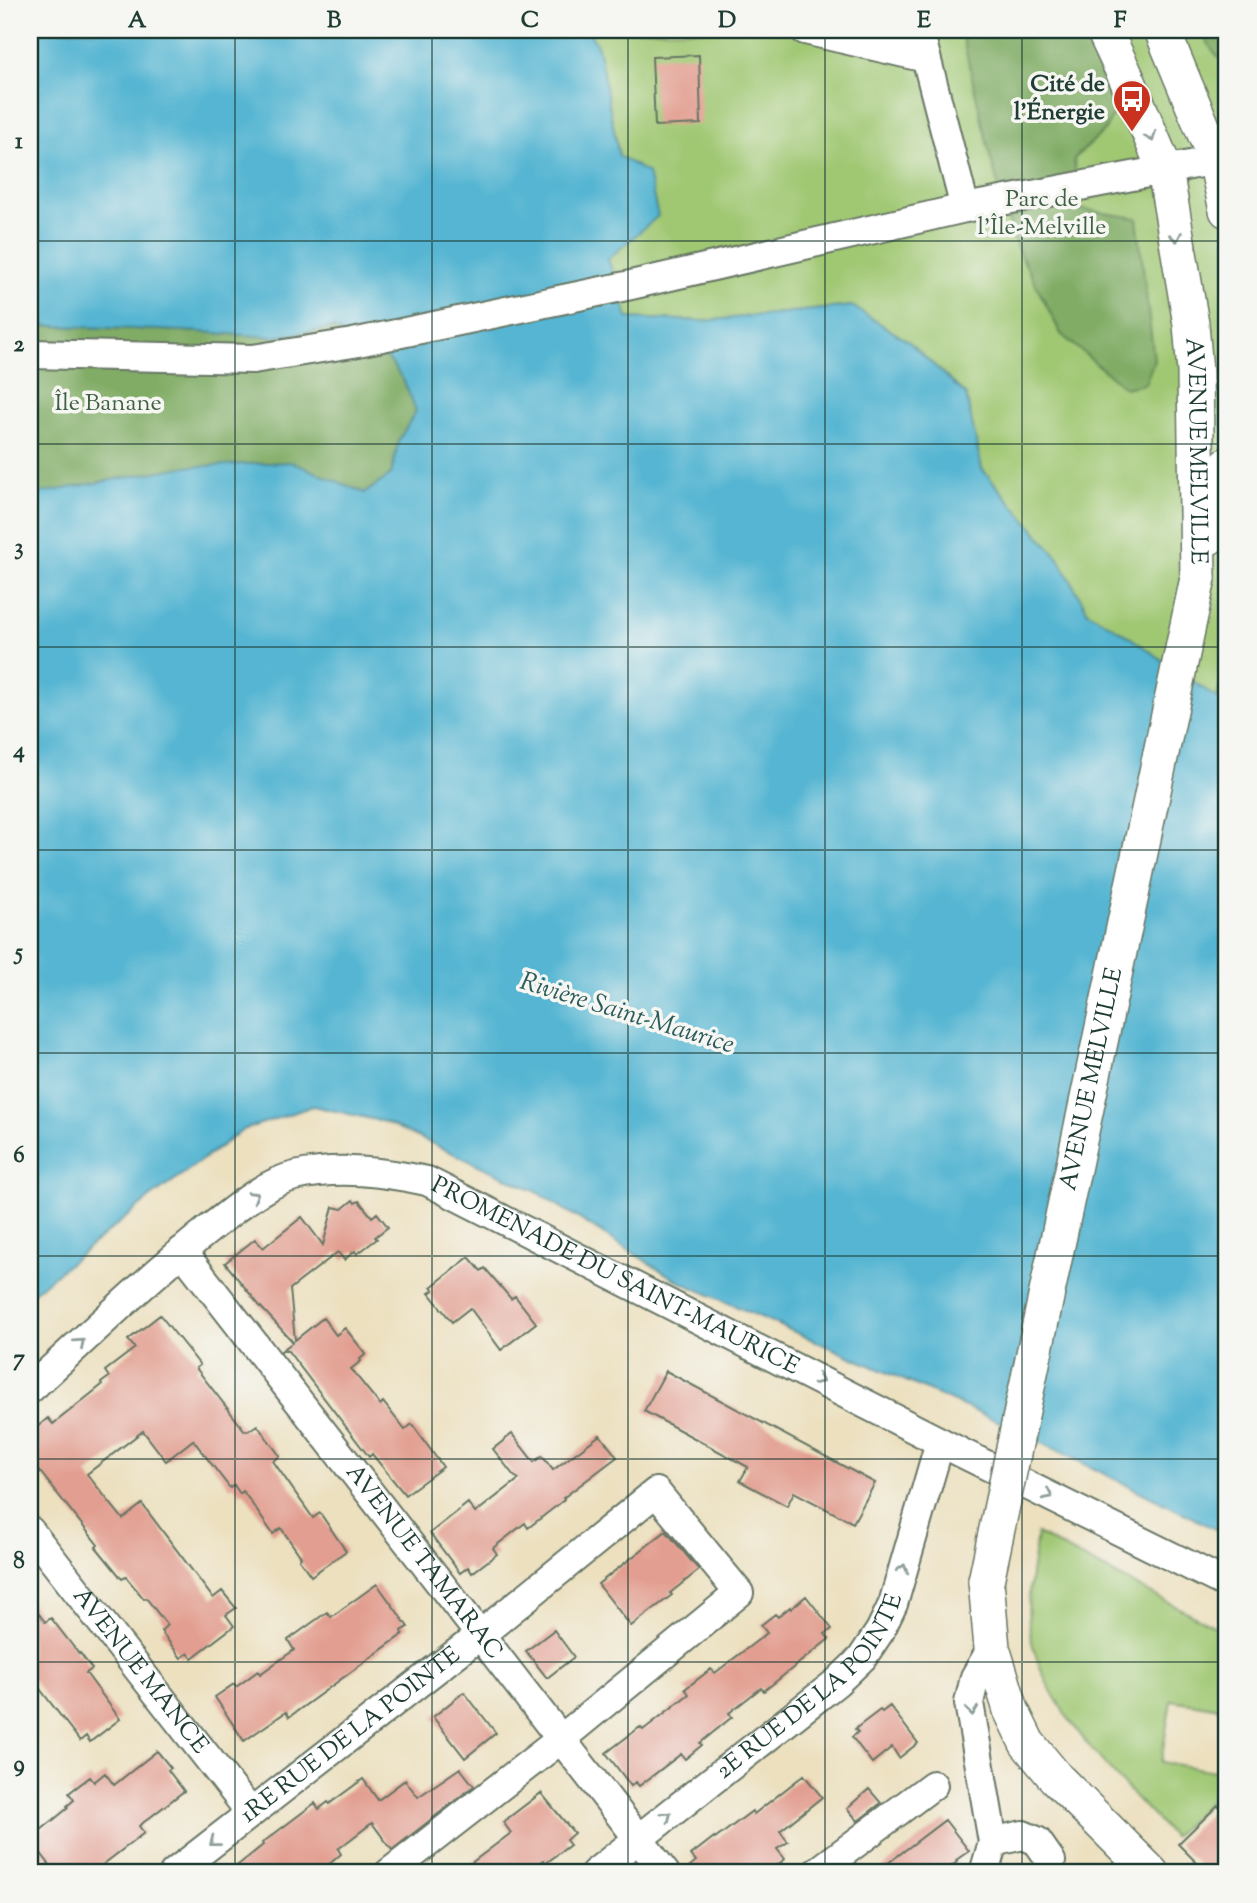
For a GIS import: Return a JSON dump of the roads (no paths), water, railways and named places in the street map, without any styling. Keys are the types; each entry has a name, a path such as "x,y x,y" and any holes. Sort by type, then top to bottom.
{"main road":[{"path":"1104,30 1165,170"},
{"path":"1162,30 1223,162 1227,210"},
{"name":"AVENUE MELVILLE","path":"1165,170 1191,324 1195,372 1198,578"},
{"name":"AVENUE MELVILLE","path":"1151,1873 1056,1779 1027,1743 1011,1710 992,1648 986,1581 1198,578 1227,465"}],"street":[{"path":"805,30 926,58"},
{"path":"919,30 965,208"},
{"path":"30,354 253,359 354,342 631,285 965,208 1165,170 1223,162"},
{"name":"PROMENADE DU SAINT-MAURICE","path":"30,1389 182,1251 251,1196 292,1177 329,1170 394,1174 427,1181 1227,1584"},
{"name":"AVENUE TAMARAC","path":"182,1251 665,1873"},
{"name":"2E RUE DE LA POINTE","path":"595,1873 837,1682 862,1658 880,1631 893,1604 940,1441"},
{"name":"1RE RUE DE LA POINTE","path":"174,1873 480,1635 656,1492 739,1593 561,1739"},
{"name":"AVENUE MANCE","path":"30,1531 251,1813"},
{"path":"984,1873 993,1842 970,1703 975,1677 992,1648"},
{"path":"389,1873 561,1739"},
{"path":"816,1873 933,1785"},
{"path":"993,1842 1023,1835 1037,1841 1051,1861 1049,1873"}],"water":[{"name":"Rivière Saint-Maurice","path":"30,30 588,30 598,47 619,156 648,173 658,216 608,259 628,318 703,321 852,306 909,342 966,395 982,469 1058,557 1088,612 1125,634 1227,705 1227,1535 1004,1424 676,1280 535,1191 385,1122 313,1106 243,1130 150,1198 30,1295 30,495 183,467 291,462 365,493 391,475 399,440 416,411 404,381 389,360 333,328 275,337 30,325"}],"place":[{"name":"Cité de l'Énergie","path":"1132,133"}],"park label":[{"name":"Parc de l'Île-Melville","path":"1042,214"},
{"name":"Île Banane","path":"108,404"}]}
